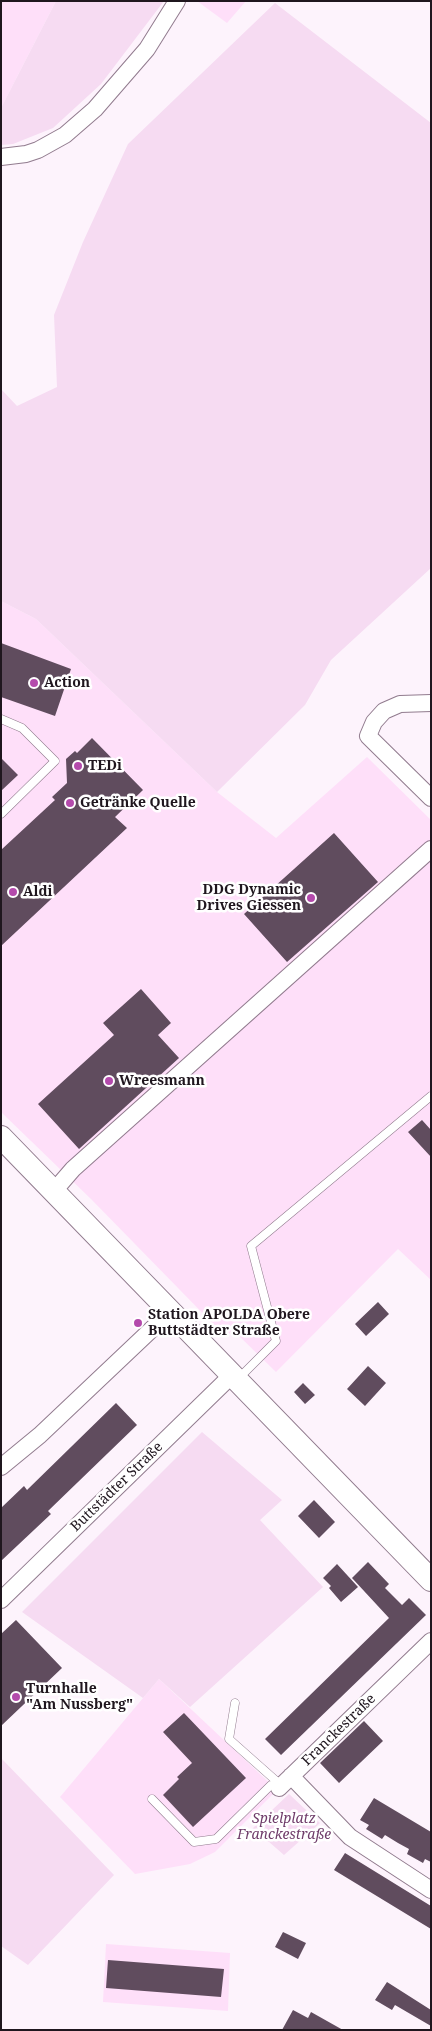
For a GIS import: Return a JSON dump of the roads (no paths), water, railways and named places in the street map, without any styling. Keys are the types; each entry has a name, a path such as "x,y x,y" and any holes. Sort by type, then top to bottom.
{"street":[{"path":"1,157 26,154 65,136 95,109 147,49 176,1"},
{"path":"431,703 400,704 384,711 374,722 368,736 431,798"},
{"path":"54,1191 73,1169 431,849"},
{"path":"1,1137 431,1580"},
{"path":"1,1467 40,1435 171,1312"},
{"name":"Buttstädter Straße","path":"1,1600 234,1378"},
{"name":"Franckestraße","path":"431,1641 284,1783 350,1837 431,1890"}],"lane":[{"path":"1,719 22,728 55,761 1,814"},
{"path":"234,1378 276,1341 251,1246 431,1096"},
{"path":"235,1703 229,1739 284,1783"},
{"path":"152,1799 194,1842 216,1839 271,1785 284,1783"}],"place":[{"name":"Action","path":"34,683"},
{"name":"TEDi","path":"78,766"},
{"name":"Getränke Quelle","path":"70,803"},
{"name":"Aldi","path":"13,892"},
{"name":"DDG Dynamic Drives Giessen","path":"311,898"},
{"name":"Wreesmann","path":"109,1081"},
{"name":"Station APOLDA Obere Buttstädter Straße","path":"138,1323"},
{"name":"Turnhalle \"Am Nussberg\"","path":"16,1697"}],"park label":[{"name":"Spielplatz Franckestraße","path":"284,1828"}]}
